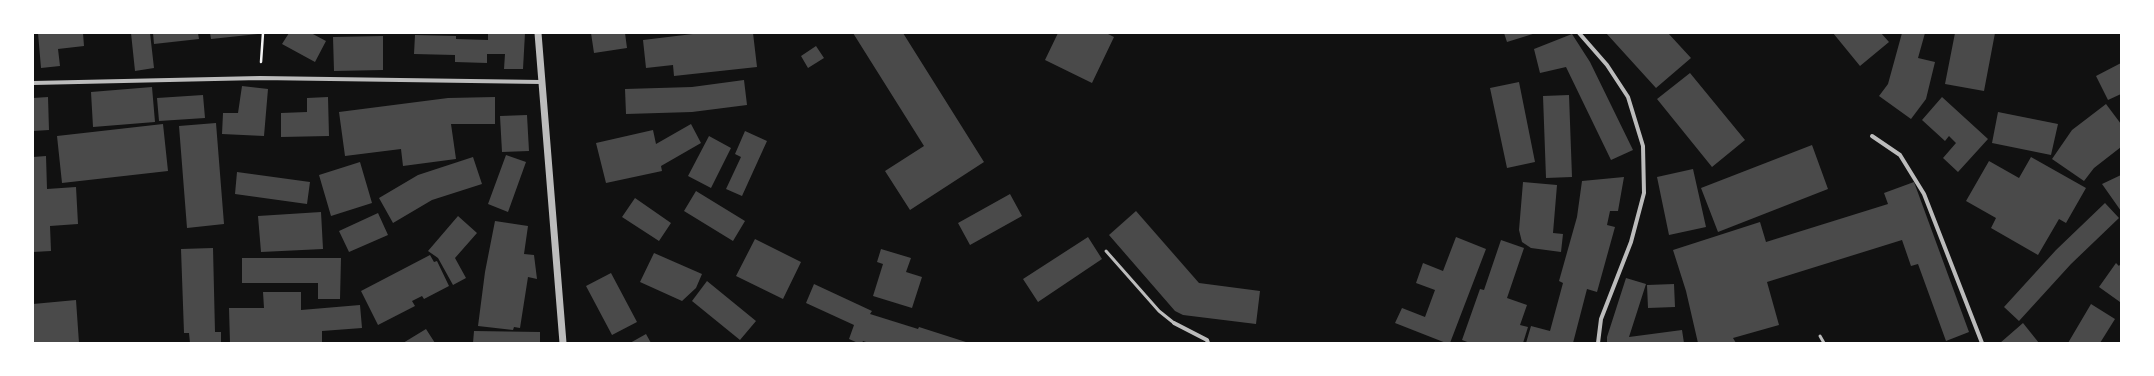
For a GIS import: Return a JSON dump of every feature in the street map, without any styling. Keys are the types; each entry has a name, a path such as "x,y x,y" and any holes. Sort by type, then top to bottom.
{"street":[{"path":"538,33 540,82 563,343"},
{"path":"1579,33 1607,65 1628,97 1643,146 1644,193 1631,242 1601,318 1598,343"},
{"path":"33,83 260,78 540,82"},
{"path":"1872,136 1900,155 1924,194 1982,343"},
{"path":"1174,323 1207,340 1208,343"}],"lane":[{"path":"1106,251 1159,311 1174,323"},
{"path":"1820,336 1824,343"}],"path":[{"path":"260,78 263,33"}],"building":[{"path":"38,33 83,33 84,46 58,49 60,66 41,68"},
{"path":"131,33 150,33 154,68 135,71"},
{"path":"153,33 198,33 199,39 154,44"},
{"path":"210,33 258,33 258,34 211,39"},
{"path":"289,33 311,33 326,41 315,62 282,44"},
{"path":"488,33 525,33 523,69 504,69 505,54 487,54 487,63 455,62 455,55 414,54 415,35 456,36 456,39 488,40"},
{"path":"591,33 625,33 627,48 594,53"},
{"path":"701,33 753,33 757,67 674,76 673,65 646,68 643,40"},
{"path":"853,33 903,33 984,162 910,210 885,171 924,146"},
{"path":"1058,33 1106,33 1114,37 1092,83 1045,60"},
{"path":"1504,33 1536,33 1507,42"},
{"path":"1606,33 1668,33 1691,58 1656,88"},
{"path":"1833,33 1881,33 1889,42 1860,66"},
{"path":"1902,33 1925,33 1918,58 1935,62 1926,99 1911,119 1879,96 1888,84"},
{"path":"1955,33 1995,33 1984,91 1945,84"},
{"path":"1572,34 1590,62 1633,150 1611,160 1566,67 1540,73 1534,49"},
{"path":"383,36 383,70 334,71 333,37"},
{"path":"816,46 824,58 808,68 801,56"},
{"path":"2121,63 2121,94 2108,100 2096,76"},
{"path":"1690,73 1745,140 1712,167 1657,99"},
{"path":"744,80 747,105 692,112 626,114 625,89 692,87"},
{"path":"1519,82 1535,162 1507,168 1490,88"},
{"path":"242,86 268,89 264,136 222,134 223,113 238,113"},
{"path":"152,87 155,122 93,127 91,92"},
{"path":"203,95 205,118 159,121 157,98"},
{"path":"1569,95 1572,177 1546,178 1543,96"},
{"path":"48,97 49,130 33,131 33,98"},
{"path":"328,97 329,136 281,137 281,113 307,112 307,98"},
{"path":"495,97 495,124 451,124 456,159 403,166 401,149 345,156 339,112 448,98"},
{"path":"1942,97 1988,139 1958,172 1943,158 1956,143 1949,136 1945,141 1922,120"},
{"path":"2106,104 2121,124 2121,147 2094,168 2084,181 2052,159 2072,130"},
{"path":"1998,112 2058,124 2051,155 1992,143"},
{"path":"527,115 529,151 502,152 500,116"},
{"path":"216,123 224,224 187,228 179,126"},
{"path":"163,124 168,171 62,183 57,136"},
{"path":"691,124 701,143 661,166 662,171 606,183 596,143 653,130 656,144"},
{"path":"745,131 767,141 742,196 726,189 741,157 735,154"},
{"path":"709,136 731,148 711,188 688,176"},
{"path":"1812,145 1828,189 1718,232 1701,188"},
{"path":"506,155 526,162 508,212 488,204"},
{"path":"46,156 47,189 76,187 78,224 50,226 51,251 33,252 33,157"},
{"path":"473,157 482,184 432,200 393,223 379,198 418,175"},
{"path":"2031,157 2086,188 2066,223 2059,219 2038,255 1991,228 1996,218 1966,201 1989,161 2019,178"},
{"path":"360,162 372,203 331,216 319,175"},
{"path":"1693,169 1706,227 1669,235 1657,177"},
{"path":"237,172 310,182 307,204 235,194"},
{"path":"2121,175 2121,211 2102,184"},
{"path":"1624,177 1618,211 1610,211 1607,225 1615,227 1597,292 1587,289 1573,343 1526,343 1531,326 1550,331 1563,283 1559,281 1577,217 1582,181"},
{"path":"1523,182 1557,185 1553,233 1563,234 1561,252 1531,248 1522,242 1519,230"},
{"path":"1914,182 1969,332 1946,341 1918,264 1911,266 1902,240 1767,282 1779,325 1733,338 1736,343 1698,343 1686,291 1673,250 1760,222 1766,242 1888,204 1884,193"},
{"path":"696,191 745,221 733,241 684,211"},
{"path":"1010,194 1022,216 970,245 958,223"},
{"path":"635,198 671,223 659,241 622,217"},
{"path":"2105,203 2119,218 2071,264 2019,321 2004,307 2056,250"},
{"path":"1136,211 1199,283 1260,291 1256,324 1183,315 1175,311 1109,235"},
{"path":"321,212 323,249 261,252 258,216"},
{"path":"378,213 388,235 349,252 339,231"},
{"path":"458,216 477,233 455,258 466,278 453,285 438,258 428,251"},
{"path":"495,221 528,226 524,254 534,255 537,279 528,277 520,328 514,327 513,330 478,326 485,272"},
{"path":"1088,237 1102,259 1038,302 1023,279"},
{"path":"1456,237 1486,249 1450,343 1446,343 1395,323 1402,308 1425,317 1435,290 1416,283 1423,263 1443,271"},
{"path":"755,239 801,262 783,299 736,276"},
{"path":"1501,240 1524,248 1507,298 1527,305 1520,325 1528,327 1523,343 1470,343 1462,340 1480,289 1484,290"},
{"path":"213,248 215,332 221,332 221,343 190,343 189,333 184,333 181,249"},
{"path":"881,249 911,258 906,272 922,277 912,308 873,296 883,264 877,262"},
{"path":"654,253 702,274 696,288 682,301 640,282"},
{"path":"430,255 434,262 437,261 449,286 424,299 422,296 412,301 415,306 378,325 361,291"},
{"path":"242,258 341,258 340,299 318,299 318,283 242,283"},
{"path":"2116,263 2119,266 2121,263 2120,302 2099,287"},
{"path":"611,273 637,322 612,335 586,286"},
{"path":"1626,278 1646,284 1629,337 1682,330 1684,343 1607,343 1607,337"},
{"path":"707,281 756,321 740,340 692,301"},
{"path":"814,284 872,311 870,314 918,329 919,327 969,343 869,343 863,341 862,343 858,343 849,339 854,325 806,303"},
{"path":"1674,284 1675,307 1648,308 1647,285"},
{"path":"263,292 301,292 301,310 360,305 362,328 322,331 322,343 230,343 229,308 264,308"},
{"path":"76,300 79,343 33,343 33,304"},
{"path":"2091,304 2115,319 2100,343 2068,343"},
{"path":"2023,323 2039,343 2000,343"},
{"path":"426,329 435,343 403,343"},
{"path":"474,331 540,332 540,343 473,343"},
{"path":"646,334 651,343 630,343"}]}
